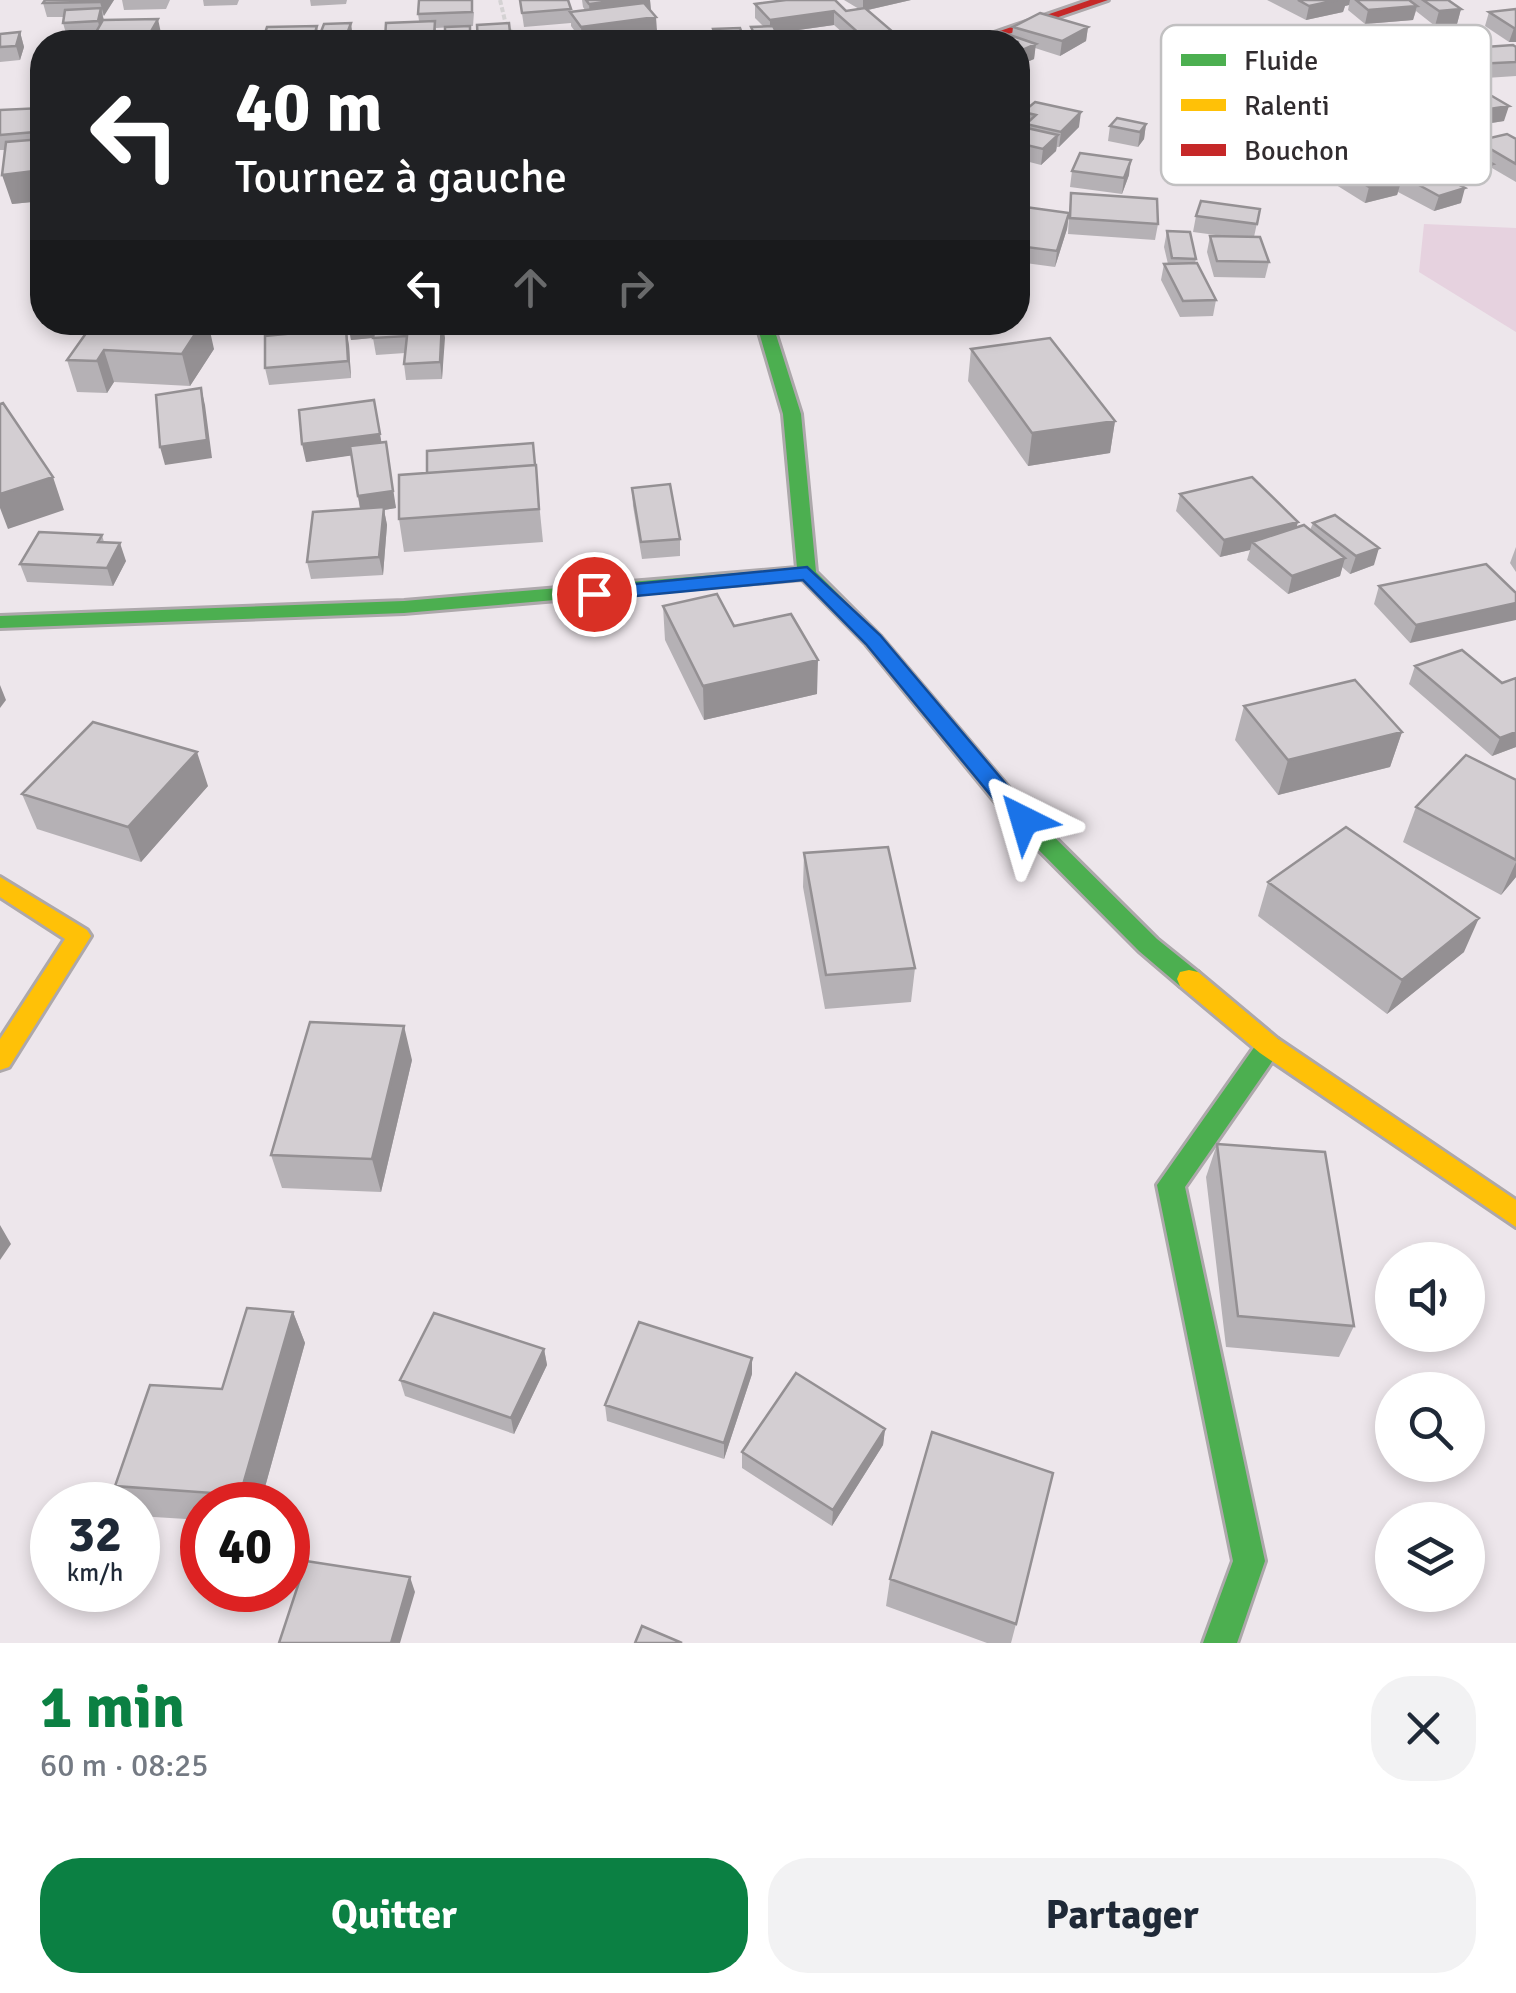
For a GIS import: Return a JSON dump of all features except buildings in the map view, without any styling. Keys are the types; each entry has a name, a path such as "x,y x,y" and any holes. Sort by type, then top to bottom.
{"street":[{"path":"1011,30 1102,0"},
{"path":"768,335 792,414 807,573 873,640 1024,820 1148,945 1270,1046 1516,1216"},
{"path":"0,622 114,622 558,598 807,573"},
{"path":"0,886 79,936 0,1060"},
{"path":"1220,1643 1249,1561 1171,1185 1270,1046"}],"path":[{"path":"500,0 509,30"}],"shaded area":[{"path":"1424,224 1516,228 1516,332 1419,272"}],"traffic: fast":[{"path":"768,335 792,414 807,573 873,640 1024,821 1148,945 1189,979"},
{"path":"0,622 404,607 807,573"},
{"path":"1220,1643 1249,1561 1171,1185 1269,1046"}],"traffic: slow":[{"path":"0,886 79,936 0,1060"},
{"path":"1189,979 1269,1046 1516,1215"}],"traffic: jam":[{"path":"1011,30 1102,0"}],"route":[{"path":"594,594 807,573 873,640 1024,820"}]}
